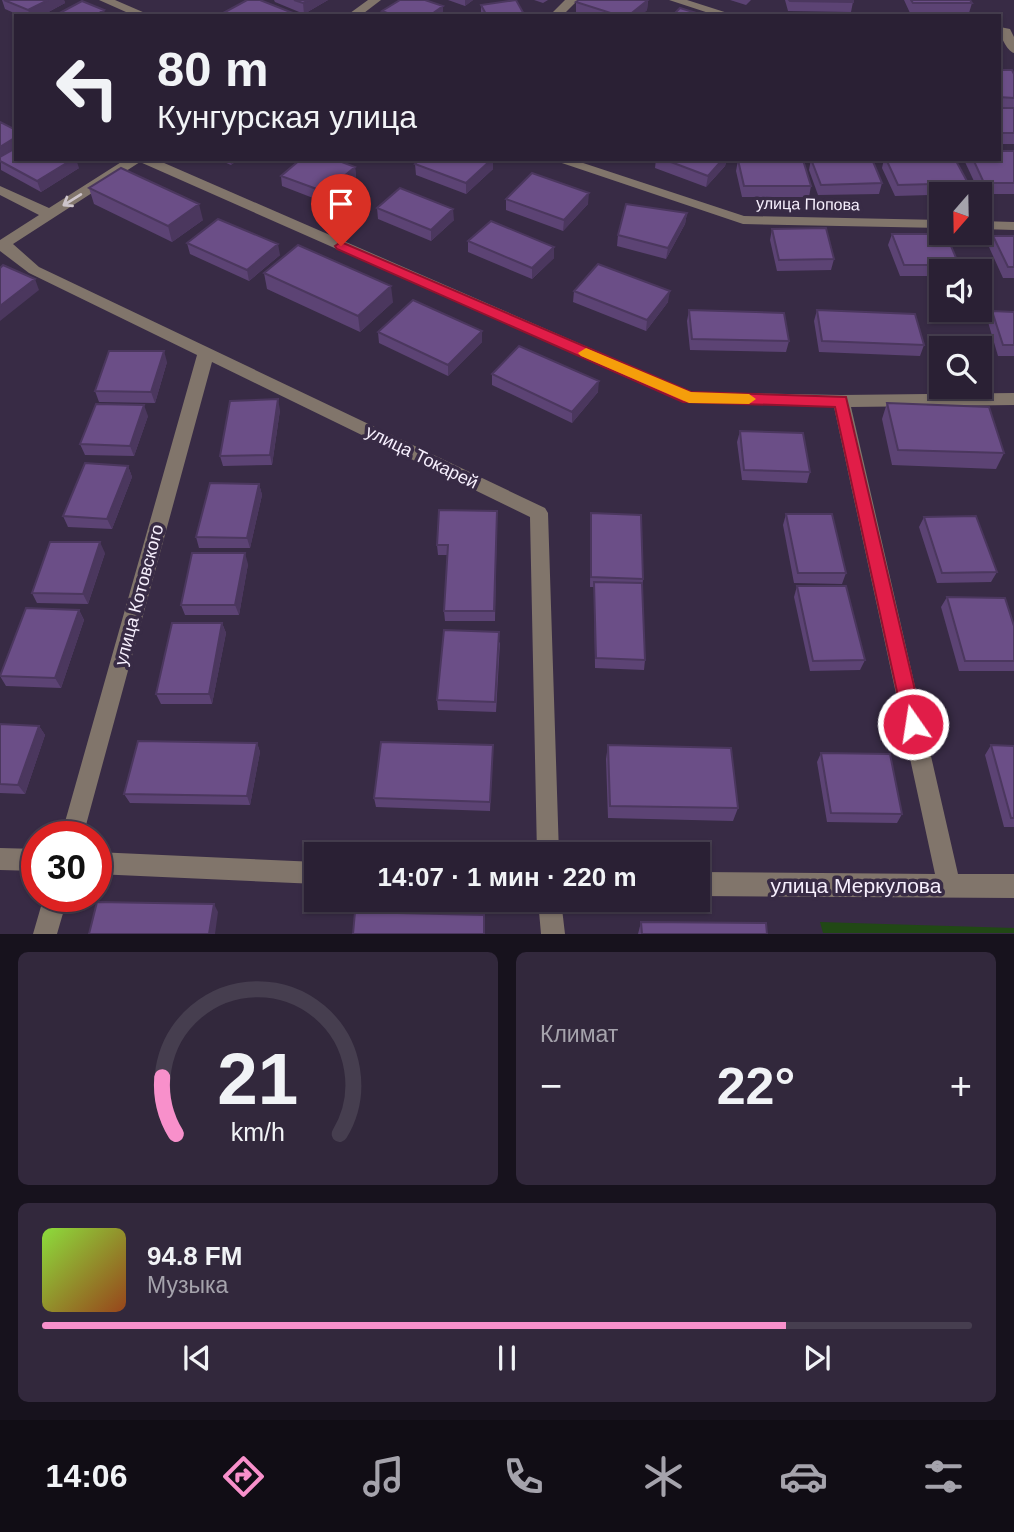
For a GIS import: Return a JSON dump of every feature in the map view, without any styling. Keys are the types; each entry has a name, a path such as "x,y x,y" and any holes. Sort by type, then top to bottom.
{"street":[{"path":"105,0 141,14"},
{"path":"355,14 375,0"},
{"path":"557,14 572,0"},
{"path":"675,0 724,14"},
{"path":"1006,29 1014,49"},
{"path":"2,245 133,161"},
{"path":"148,161 689,398 841,401 1014,399"},
{"name":"улица Попова","path":"563,161 743,220 929,224"},
{"path":"0,190 49,214"},
{"path":"992,225 1014,226"},
{"name":"улица Токарей","path":"2,245 34,270 540,513 548,842"},
{"name":"улица Котовского","path":"76,821 206,353"},
{"path":"841,401 949,885"},
{"path":"0,859 21,860"},
{"path":"112,864 304,872"},
{"name":"улица Меркулова","path":"710,884 1014,886"},
{"path":"45,933 51,912"},
{"path":"551,912 553,933"}],"green space":[{"path":"820,922 1014,928 1014,933 823,933"}],"building":[{"path":"4,0 48,0 28,10"},
{"path":"247,0 260,0 295,14 229,14 225,12"},
{"path":"400,0 425,0 443,6 432,14 390,14 382,11"},
{"path":"516,0 524,14 486,14 481,5"},
{"path":"648,0 630,14 614,14 576,2"},
{"path":"853,0 853,2 790,1"},
{"path":"911,0 970,0 972,3 913,3"},
{"path":"82,1 104,10 97,14 58,14"},
{"path":"680,8 700,14 674,14"},
{"path":"1001,70 1012,70 1014,74 1014,98 1001,97"},
{"path":"1001,108 1014,108 1014,133 1001,133"},
{"path":"0,122 14,129 14,138 0,147"},
{"path":"14,149 14,161 70,161 37,181 0,161 0,157"},
{"path":"1001,151 1014,151 1014,183 984,182 974,161 1001,161"},
{"path":"299,161 339,161 355,167 325,192 281,176"},
{"path":"419,161 490,161 466,183 415,164"},
{"path":"668,161 721,161 708,176"},
{"path":"738,161 803,161 811,186 744,186"},
{"path":"812,161 873,161 882,183 821,185"},
{"path":"887,161 956,161 967,182 929,182 929,184 898,185"},
{"path":"121,168 199,204 168,226 89,188"},
{"path":"532,173 589,193 564,220 506,199"},
{"path":"400,188 453,209 431,230 377,208"},
{"path":"626,204 687,213 668,248 618,235"},
{"path":"218,219 278,244 247,270 187,243"},
{"path":"491,221 554,247 532,268 468,241"},
{"path":"826,228 834,259 779,260 772,229"},
{"path":"892,234 929,234 929,245 951,245 956,259 929,259 929,265 904,265"},
{"path":"993,236 1014,236 1014,267 1008,267"},
{"path":"298,245 391,286 358,316 264,273"},
{"path":"598,264 670,291 647,320 574,291"},
{"path":"3,265 35,279 0,306 0,268"},
{"path":"413,300 482,331 448,365 378,332"},
{"path":"689,310 784,313 789,341 692,339"},
{"path":"817,310 915,314 924,345 822,341"},
{"path":"992,311 1014,312 1014,345 1003,345"},
{"path":"519,346 599,381 572,412 492,374"},
{"path":"109,351 164,351 151,392 95,391"},
{"path":"278,399 270,455 220,456 230,401"},
{"path":"887,403 989,407 1004,453 898,450"},
{"path":"96,404 144,405 130,446 80,444"},
{"path":"740,431 803,433 810,472 744,470"},
{"path":"85,463 128,466 107,519 63,516"},
{"path":"210,483 259,484 247,538 196,537"},
{"path":"439,510 497,511 494,611 444,611 448,545 437,545"},
{"path":"591,513 641,515 643,579 591,577"},
{"path":"786,514 832,514 846,573 798,573"},
{"path":"976,516 997,572 942,573 924,517"},
{"path":"50,542 100,542 83,594 32,593"},
{"path":"192,553 245,553 235,605 181,605"},
{"path":"594,582 642,583 645,660 596,658"},
{"path":"797,586 846,586 865,660 813,661"},
{"path":"947,597 1005,598 1014,626 1014,661 965,661"},
{"path":"26,608 79,610 55,678 0,676"},
{"path":"172,623 222,623 209,694 156,694"},
{"path":"444,630 499,632 495,702 437,700"},
{"path":"0,724 39,726 18,785 0,784"},
{"path":"138,741 257,743 247,796 124,794"},
{"path":"381,742 493,745 490,802 374,798"},
{"path":"608,745 731,748 738,808 610,806"},
{"path":"991,745 1014,746 1014,818 1011,818"},
{"path":"821,753 890,754 902,814 831,813"},
{"path":"112,902 214,904 209,934 89,934 94,912 112,912"},
{"path":"355,912 484,915 484,934 353,934"},
{"path":"641,922 766,923 767,934 642,934"}],"slow traffic":[{"path":"586,353 689,398 749,399"}],"route":[{"path":"341,246 689,398 841,401 913,724"}]}
